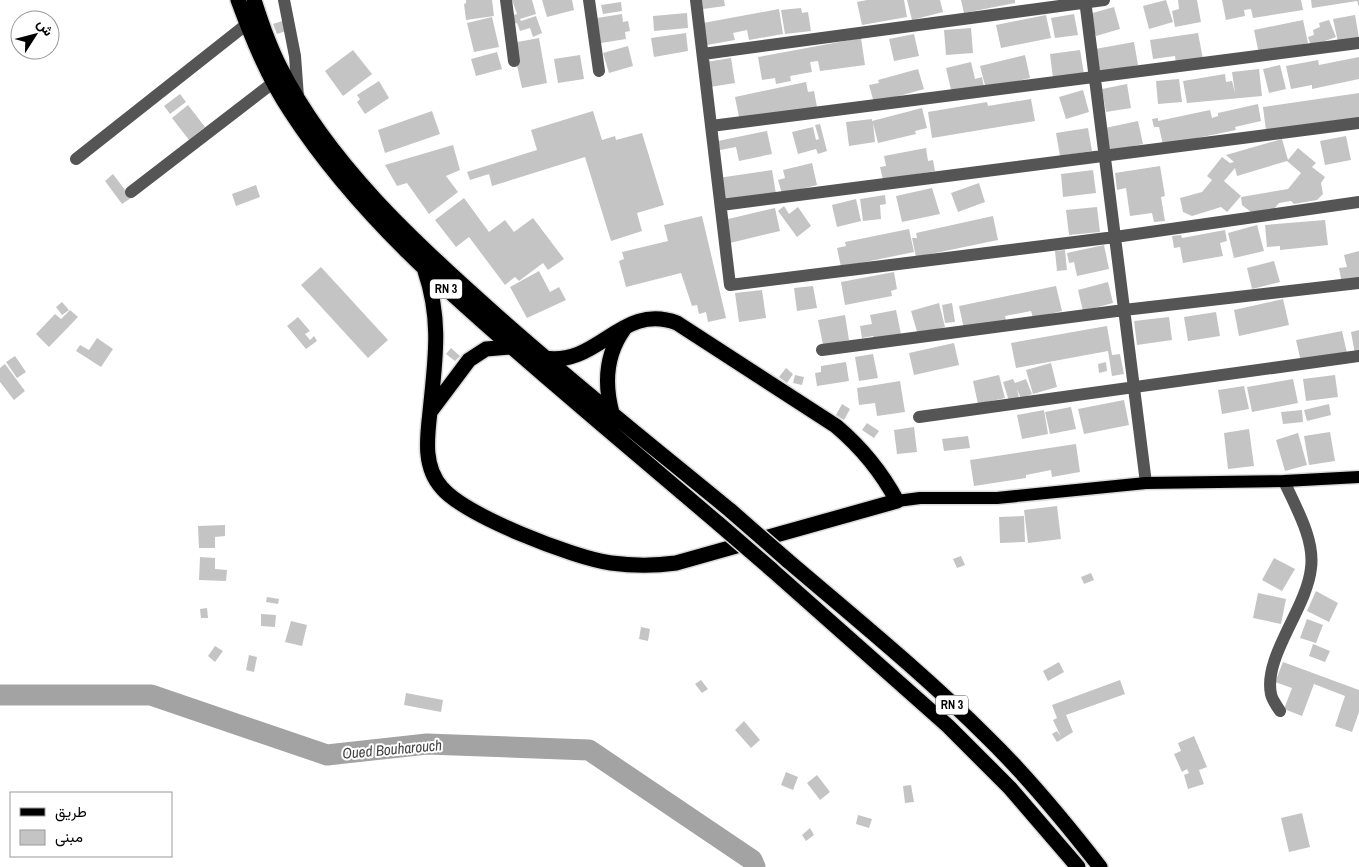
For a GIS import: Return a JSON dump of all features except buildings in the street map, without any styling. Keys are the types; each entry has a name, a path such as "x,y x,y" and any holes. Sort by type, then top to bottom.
{"highway":[{"name":"RN 3","path":"238,0 274,82 291,112 337,174 401,247 511,346 771,569 948,726 1010,788 1078,867"},
{"name":"RN 3","path":"254,0 280,66 298,97 334,149 414,240 544,358 731,511 898,655 988,738 1054,809 1100,867"},
{"path":"425,269 434,295 437,319 437,344 427,454 434,475 442,488 462,505 512,530 586,557 610,563 649,567 676,563 897,501 865,452 836,426 677,323 653,318 628,324 578,356 561,359 544,358"},
{"path":"612,413 607,386 609,360 620,335 628,324"},
{"path":"430,412 469,360 486,350 511,346"}],"main road":[{"path":"897,501 920,498 997,498 1146,483 1284,481 1359,477"}],"street":[{"path":"284,0 295,56 298,97"},
{"path":"506,0 514,60"},
{"path":"589,0 599,70"},
{"path":"696,0 730,286 1114,237 1359,202"},
{"path":"702,54 1085,1 1104,0"},
{"path":"1085,1 1146,483"},
{"path":"76,159 247,24"},
{"path":"711,126 1359,43"},
{"path":"131,192 274,82"},
{"path":"721,205 1359,123"},
{"path":"822,350 1124,310 1359,283"},
{"path":"919,417 1359,356"},
{"path":"1280,711 1271,695 1270,670 1302,602 1312,568 1311,550 1284,481"}],"waterway":[{"name":"Oued Bouharouch","path":"0,695 151,695 327,755 427,744 589,750 752,860 755,867"}]}
